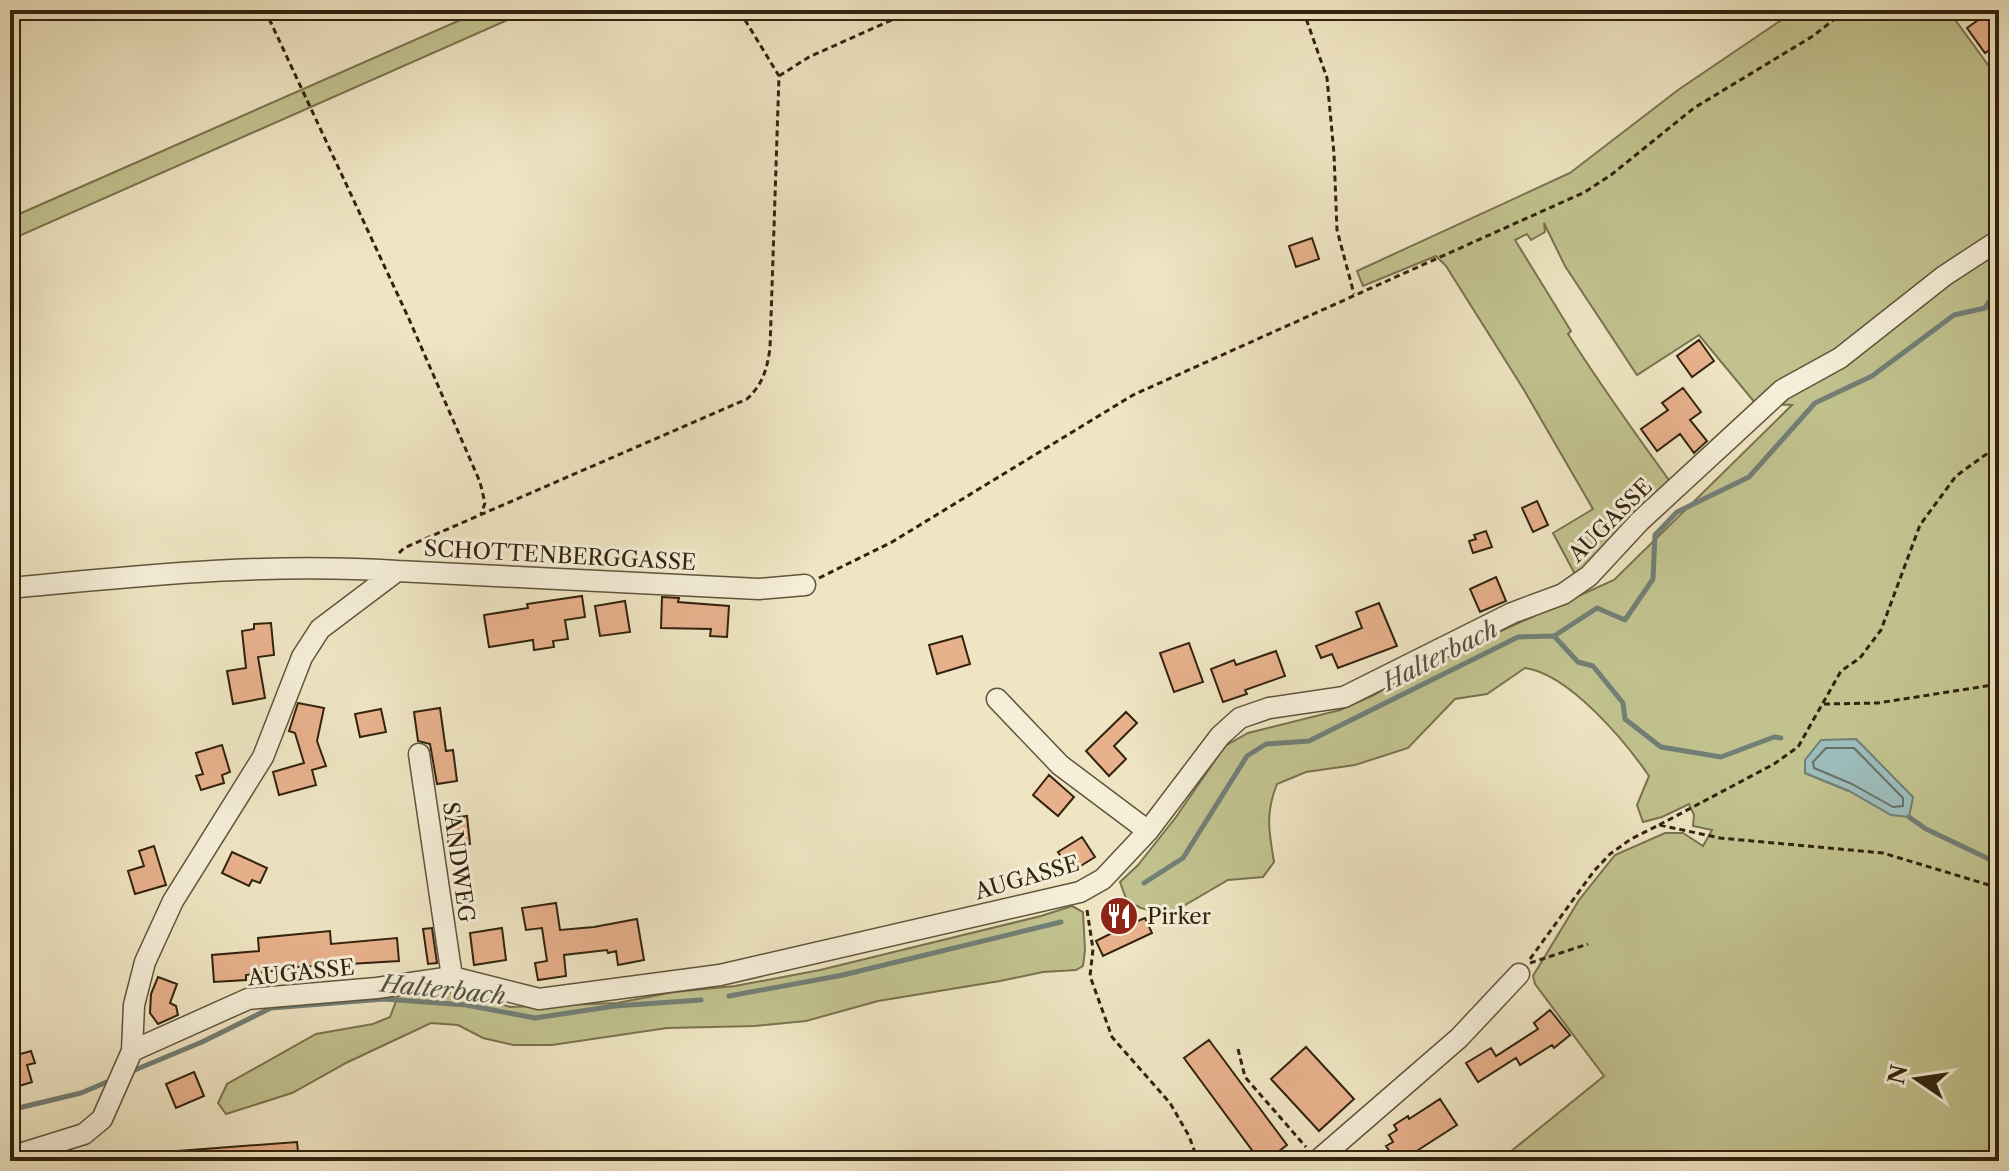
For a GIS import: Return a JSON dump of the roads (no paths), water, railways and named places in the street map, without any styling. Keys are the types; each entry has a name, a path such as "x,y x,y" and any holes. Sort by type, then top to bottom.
{"street":[{"name":"AUGASSE","path":"129,1055 248,999 377,988 452,977 539,999 720,975 1080,892 1103,879 1148,831 1220,736 1240,718 1269,708 1344,697 1512,613 1563,594 1589,576 1640,521 1782,390 1840,358 1944,276 1999,240"},
{"path":"10,588 263,570 362,568 397,571"},
{"name":"SCHOTTENBERGGASSE","path":"129,1055 134,1005 145,962 173,901 263,757 302,657 320,629 397,571 759,589 805,585"},
{"path":"997,699 1060,765 1148,831"},
{"name":"SANDWEG","path":"419,754 452,977"},
{"path":"1312,1155 1459,1038 1519,974"},
{"path":"10,1157 84,1134 102,1119 129,1055"}],"water":[{"path":"1856,739 1913,797 1909,817 1891,815 1849,791 1805,773 1805,760 1821,740"}],"waterway":[{"name":"Halterbach","path":"1144,883 1183,858 1247,756 1266,744 1309,741 1518,637 1554,636 1597,608 1625,620 1653,579 1655,535 1677,512 1749,477 1815,403 1872,376 1954,315 1985,308 1999,287"},
{"path":"1554,636 1578,662 1593,666 1623,703 1625,719 1661,747 1721,757 1774,737 1781,738"},
{"path":"1909,817 1926,829 1989,859 1999,858"},
{"name":"Halterbach","path":"729,996 843,975 1061,922"},
{"name":"Halterbach","path":"130,1072 202,1042 271,1008 384,999 466,1005 535,1018 615,1006 701,1000"},
{"name":"Halterbach","path":"10,1110 81,1093 114,1079"}],"place":[{"name":"Pirker","path":"1119,916"}]}
